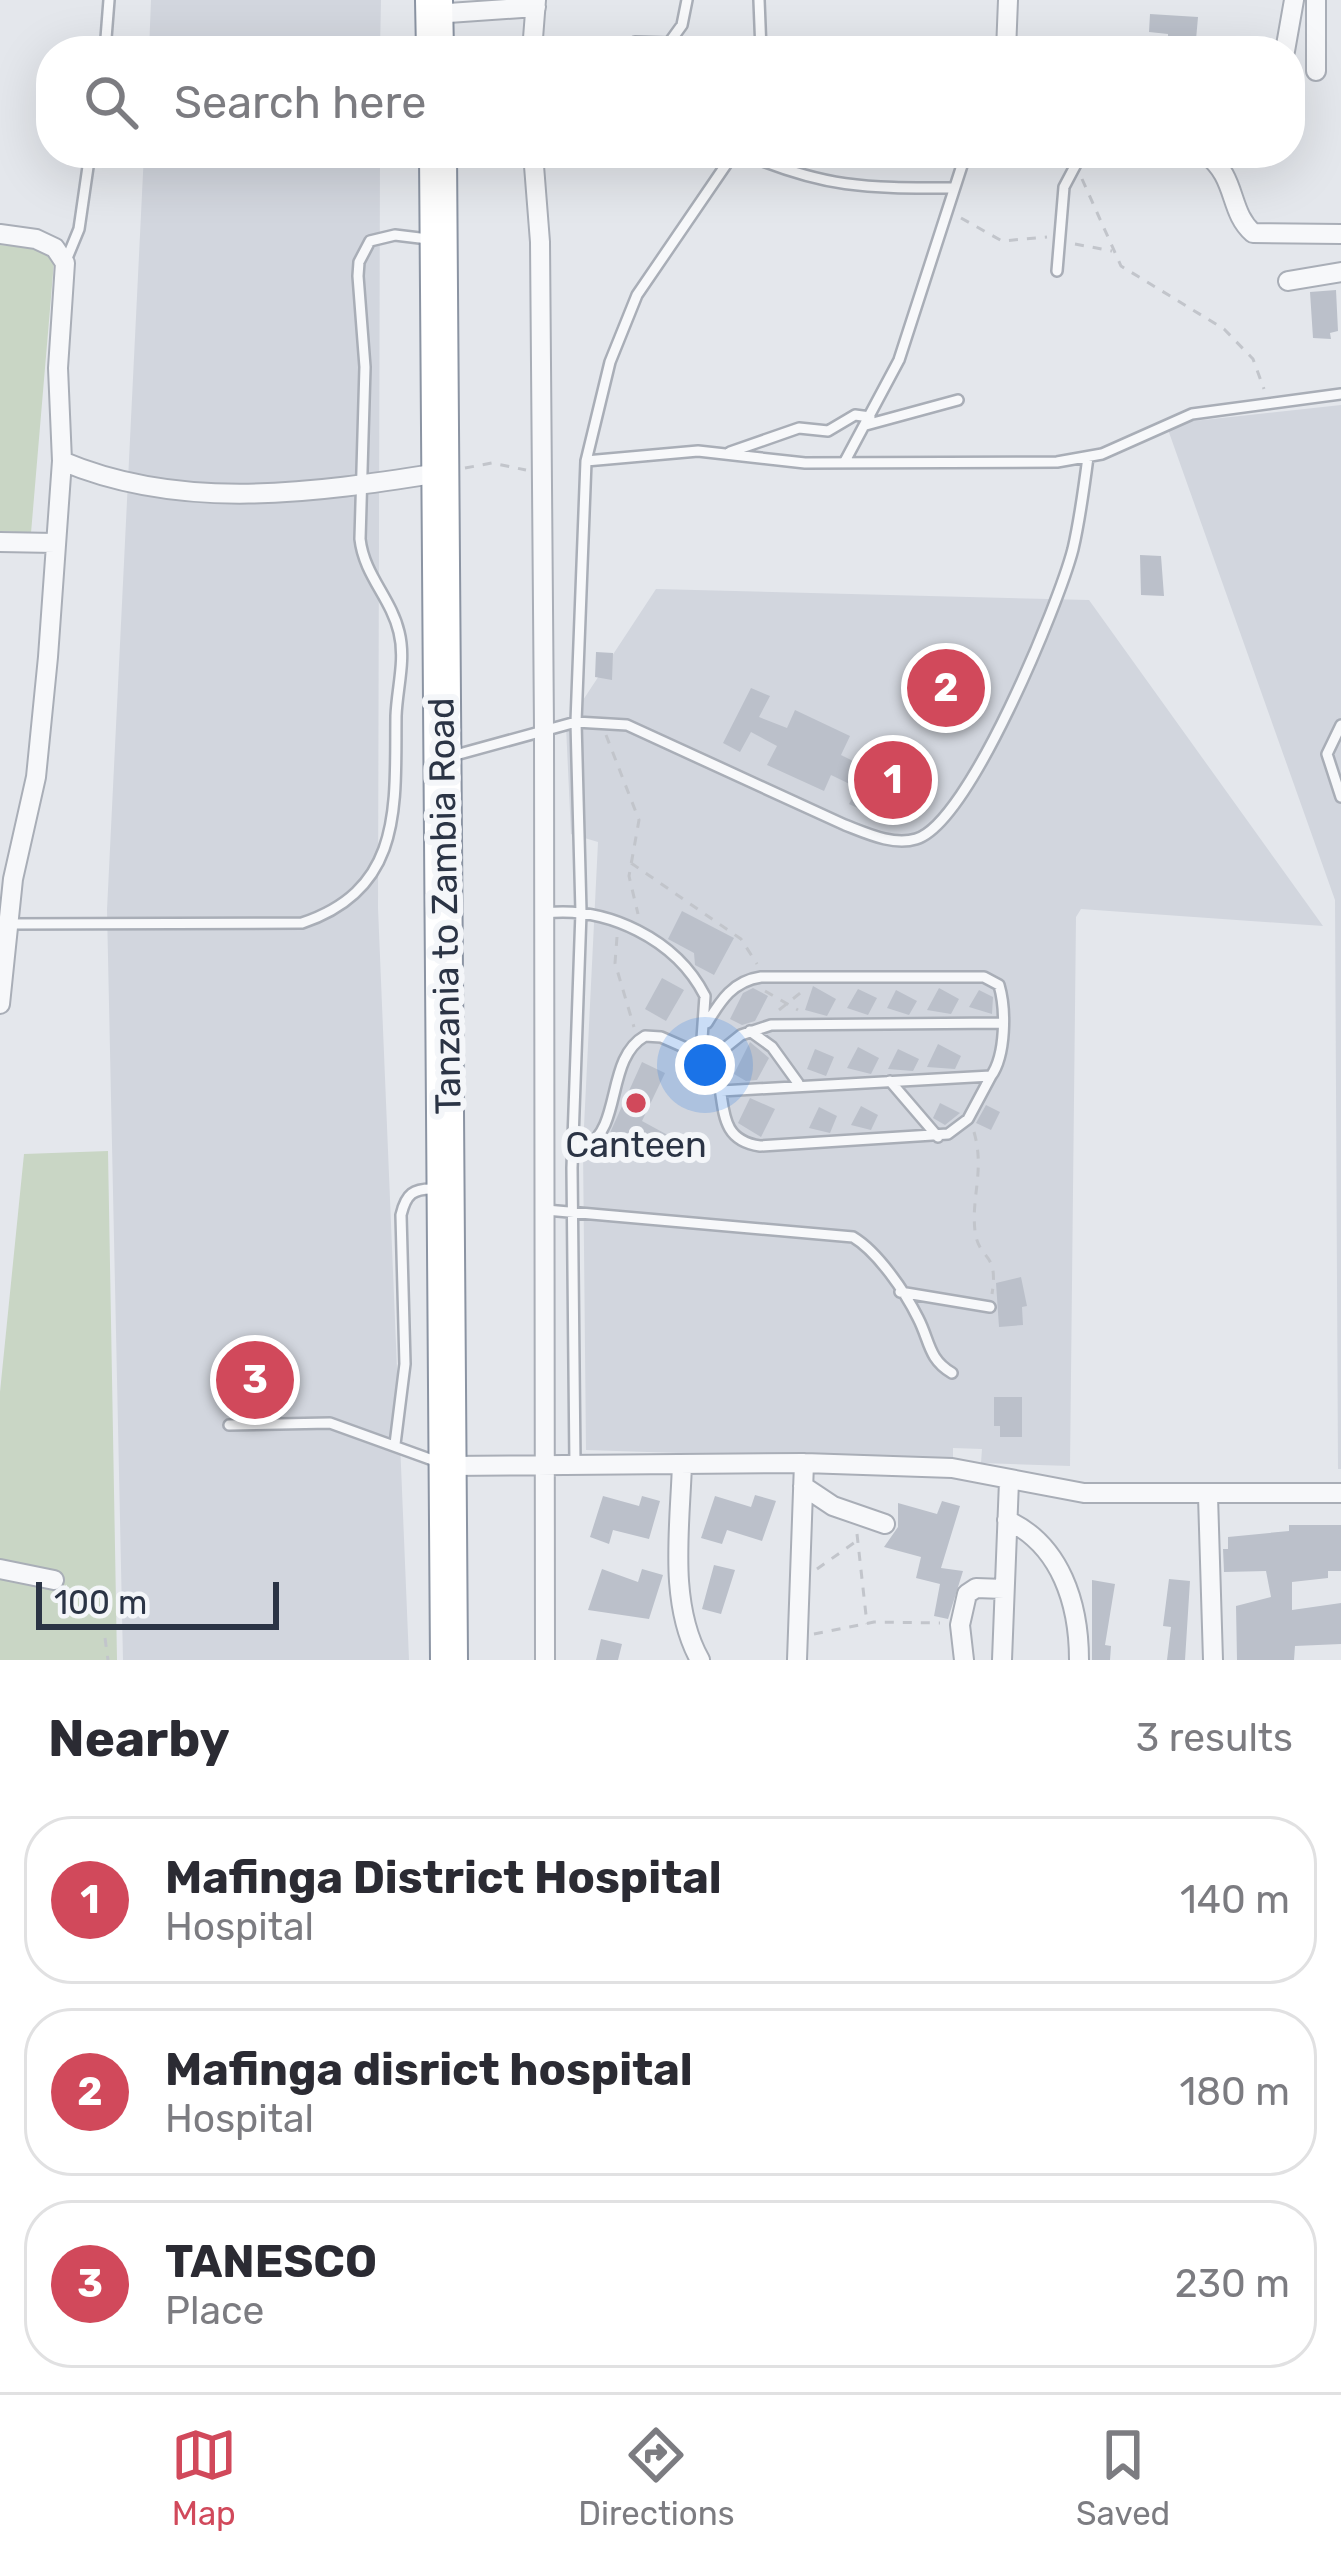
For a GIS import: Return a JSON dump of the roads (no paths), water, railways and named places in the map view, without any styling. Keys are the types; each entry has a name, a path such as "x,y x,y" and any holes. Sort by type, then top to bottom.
{"highway":[{"name":"Tanzania to Zambia Road","path":"438,168 448,1660"}],"street":[{"path":"1007,36 1008,0"},
{"path":"1288,36 1294,0"},
{"path":"1316,0 1316,71"},
{"path":"434,7 536,3 533,36"},
{"path":"533,168 544,729 545,1660"},
{"path":"1218,168 1231,181 1245,226 1253,233 1341,235"},
{"path":"0,234 36,239 55,248 65,263 58,368 62,461 40,744 6,878 8,923 0,1004"},
{"path":"1288,281 1341,272"},
{"path":"62,461 164,493 364,484 440,473"},
{"path":"0,542 55,542"},
{"path":"447,1466 805,1463 952,1468 1084,1493 1341,1493"},
{"path":"797,1660 805,1463"},
{"path":"682,1464 681,1593 688,1634 700,1660"},
{"path":"1002,1660 1009,1481"},
{"path":"803,1486 846,1511 885,1524"},
{"path":"1208,1496 1214,1660"},
{"path":"1007,1520 1033,1538 1065,1579 1076,1609 1079,1660"},
{"path":"0,1570 54,1580"},
{"path":"964,1660 960,1625 967,1594 976,1588 1004,1589"},
{"path":"685,1660 688,1634"}],"lane":[{"path":"105,36 109,0"},
{"path":"674,36 682,26 687,0"},
{"path":"759,0 760,36"},
{"path":"65,263 79,229 88,168"},
{"path":"574,1465 572,1212 581,912 576,722 586,461 610,362 637,295 727,168"},
{"path":"782,168 832,185 874,190 952,188"},
{"path":"844,463 898,360 960,168"},
{"path":"1057,271 1064,187 1072,168"},
{"path":"8,923 302,923 336,912 362,887 389,844 395,814 402,669 399,633 363,562 358,262 370,242 395,236 440,241"},
{"path":"586,461 729,452 844,463 1088,457 1192,414 1341,394"},
{"path":"729,452 799,428 828,431 855,415 868,421 958,400"},
{"path":"442,760 544,729 603,722 669,741 863,832 916,840 938,826 986,753 1036,650 1072,551 1088,457"},
{"path":"1341,725 1327,754 1341,797"},
{"path":"545,913 581,912 620,924 649,937 696,978 705,996 706,1056 721,1091 727,1127 745,1144 801,1147 938,1137 968,1120 1000,1058 999,985 984,977 746,979 728,991 707,1023"},
{"path":"706,1056 750,1031 822,1025 1002,1023"},
{"path":"750,1031 772,1047 798,1083"},
{"path":"573,1144 587,1146 601,1134 617,1079 638,1039 661,1037 706,1056"},
{"path":"721,1091 798,1083 991,1076"},
{"path":"890,1081 938,1137"},
{"path":"395,1444 404,1364 401,1215 405,1198 414,1190 446,1190"},
{"path":"546,1210 853,1237 873,1254 921,1323 930,1354 952,1373"},
{"path":"900,1292 990,1307"},
{"path":"229,1425 330,1423 447,1466"}],"place":[{"name":"Mafinga disrict hospital","path":"946,688"},
{"name":"Mafinga District Hospital","path":"893,780"},
{"name":"Canteen","path":"636,1103"},
{"name":"TANESCO","path":"255,1380"}]}
